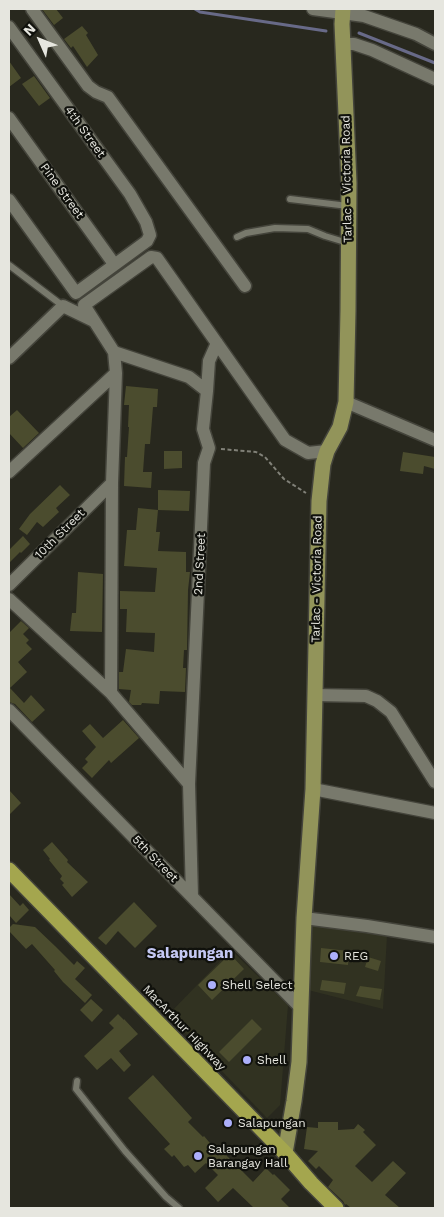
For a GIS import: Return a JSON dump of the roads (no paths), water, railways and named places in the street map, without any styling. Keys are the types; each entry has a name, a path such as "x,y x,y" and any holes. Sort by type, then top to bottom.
{"highway":[{"name":"MacArthur Highway","path":"9,870 285,1153 336,1208"}],"main road":[{"name":"Tarlac - Victoria Road","path":"285,1153 297,1079 304,918 313,789 319,501 326,451 340,427 346,402 349,183 343,11"}],"street":[{"path":"32,9 88,86 108,97 245,286"},
{"path":"313,9 343,11 364,16 416,34 435,44"},
{"name":"4th Street","path":"10,32 130,194 149,229 150,235 147,241 114,264"},
{"path":"343,44 354,44 372,50 435,79"},
{"name":"Pine Street","path":"9,118 114,264"},
{"path":"9,200 76,293 114,264"},
{"path":"111,693 112,483 116,373 114,352 84,305 138,265 151,257 156,258 286,440 308,452 326,451"},
{"path":"9,358 63,306 94,322"},
{"name":"2nd Street","path":"192,896 189,784 204,463 209,448 204,429 209,361 217,343"},
{"path":"114,352 189,378 207,391"},
{"path":"9,472 116,373"},
{"path":"346,402 435,440"},
{"name":"10th Street","path":"9,586 112,483"},
{"path":"9,599 111,693 189,784"},
{"path":"315,695 366,696 377,700 391,712 435,782"},
{"name":"5th Street","path":"9,710 301,1008"},
{"path":"313,789 435,813"},
{"path":"304,918 435,937"}],"lane":[{"path":"290,199 349,206"},
{"path":"237,237 253,231 275,228 308,229 349,243"},
{"path":"9,265 63,306"},
{"path":"76,1081 76,1089 125,1151 166,1197 179,1208"}],"waterway":[{"path":"195,9 200,12 326,31"},
{"path":"359,33 435,63"}],"place":[{"name":"REG","path":"334,956"},
{"name":"Shell Select","path":"212,985"},
{"name":"Shell","path":"247,1060"},
{"name":"Salapungan","path":"228,1123"},
{"name":"Salapungan Barangay Hall","path":"198,1156"}],"district":[{"name":"Salapungan","path":"190,954"}]}
